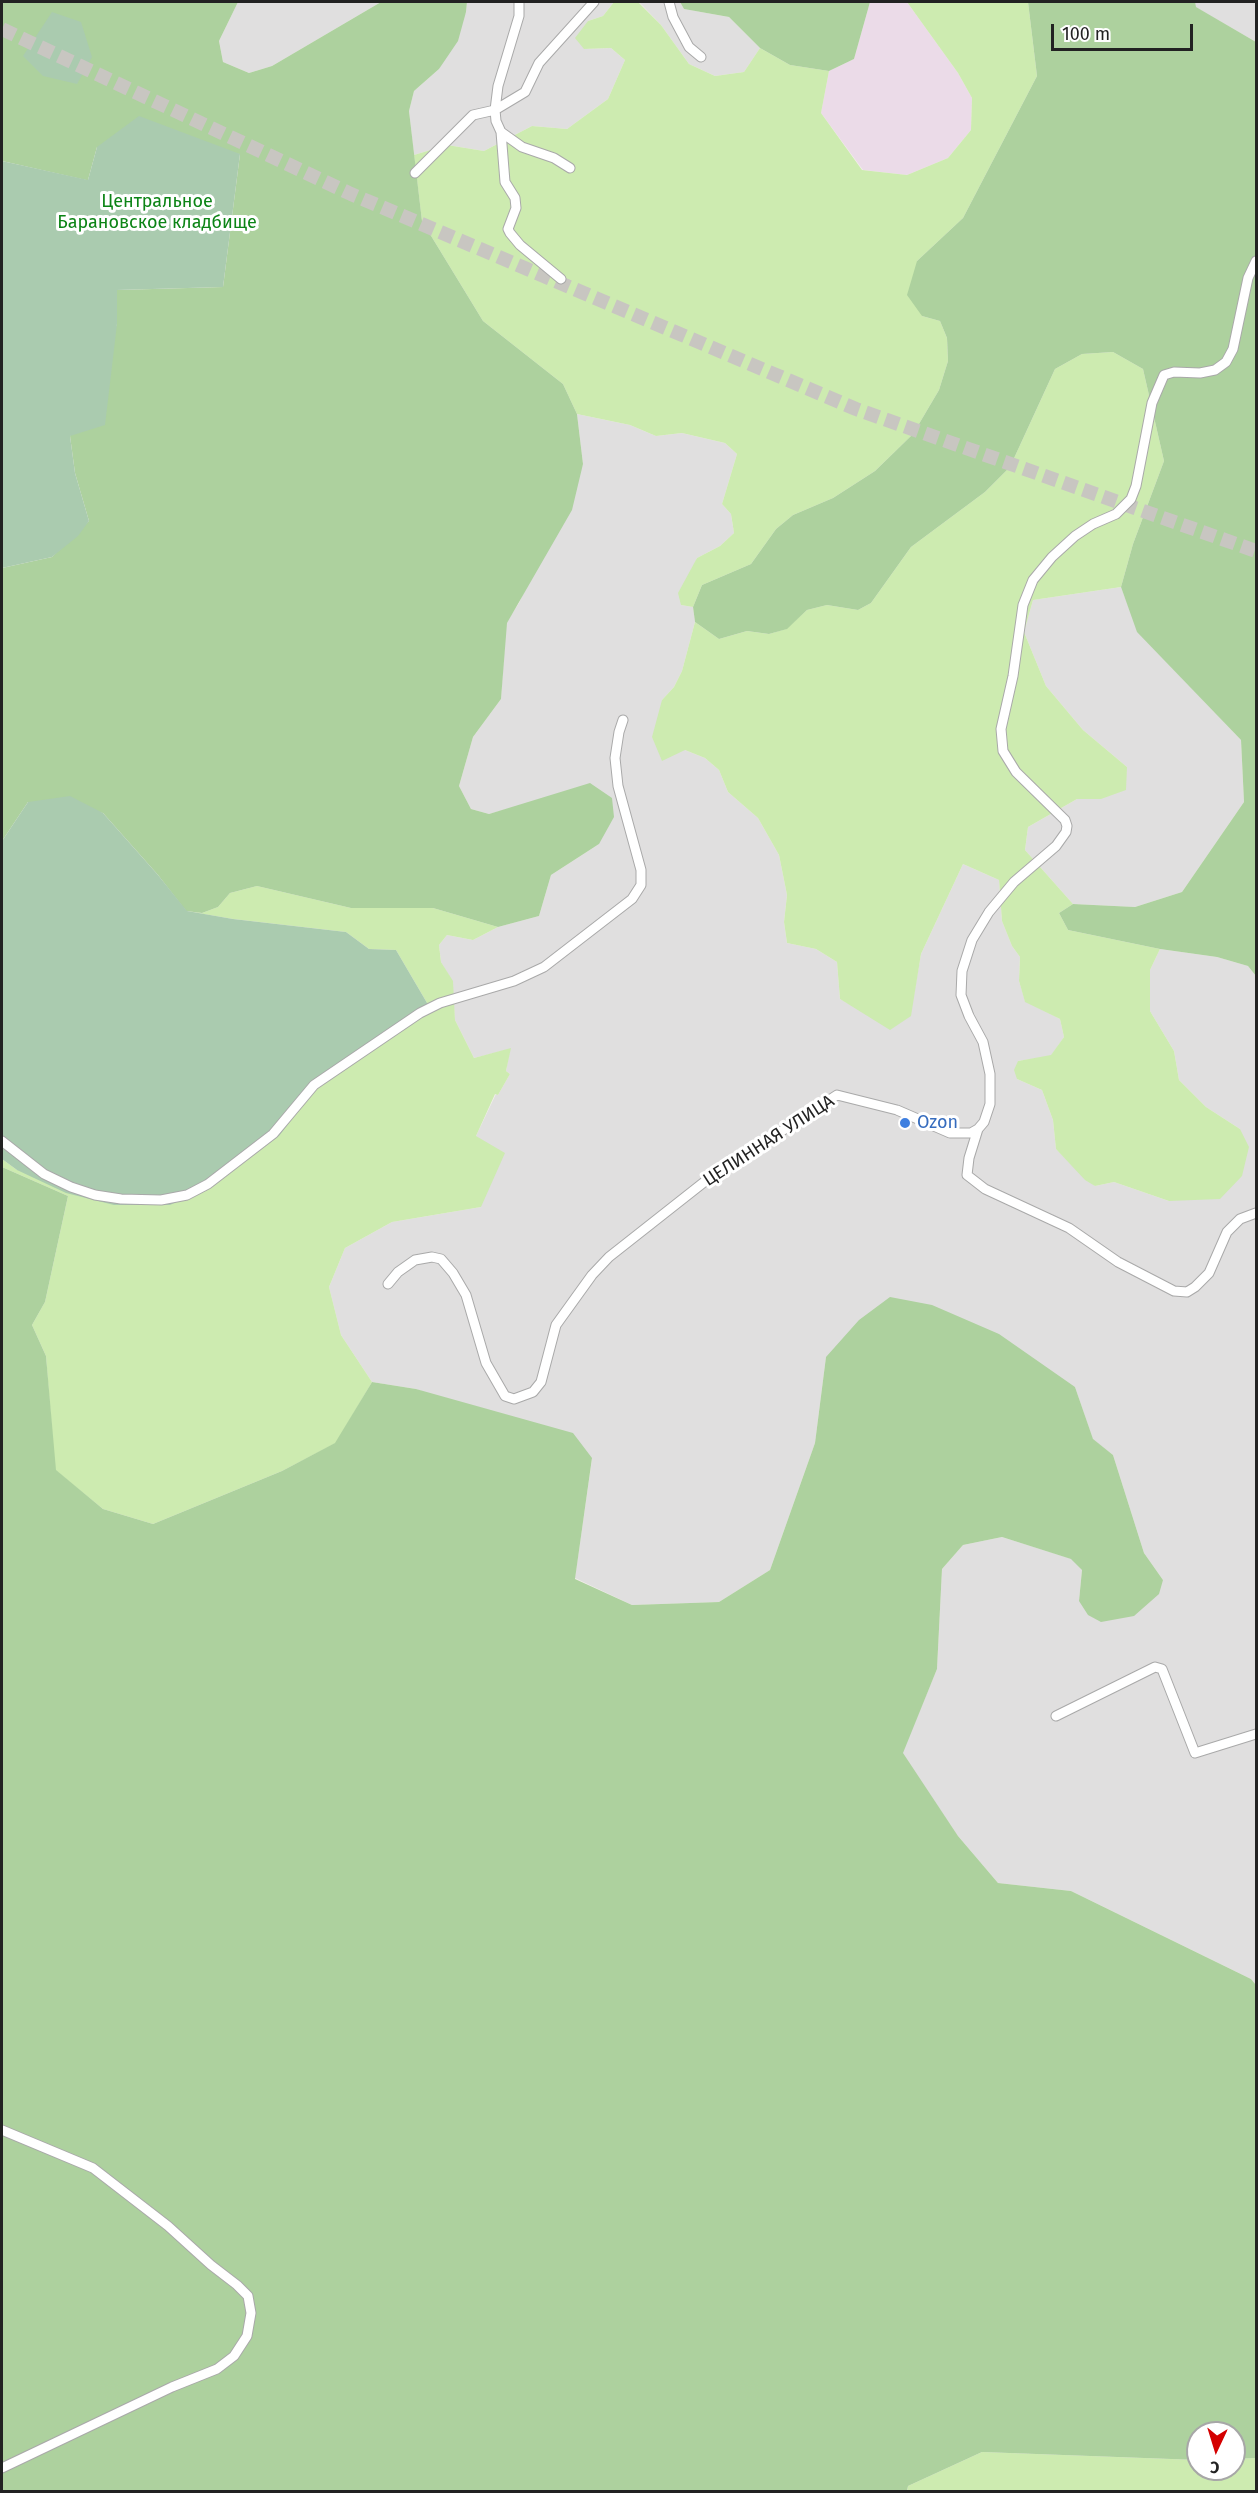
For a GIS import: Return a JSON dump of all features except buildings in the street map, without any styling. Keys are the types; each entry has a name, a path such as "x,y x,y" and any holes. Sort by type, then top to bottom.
{"street":[{"path":"519,2 519,16 498,86 495,110 496,121 501,132 505,182 515,198 516,208 508,229 520,245 561,279"},
{"path":"415,174 473,115 495,110 525,92 539,63 594,2"},
{"path":"669,2 673,17 689,47 700,57"},
{"path":"501,132 522,147 554,158 570,168"},
{"path":"1257,261 1248,278 1233,349 1226,362 1215,370 1200,373 1174,372 1164,375 1152,403 1136,486 1131,499 1116,514 1093,524 1075,536 1052,557 1033,580 1023,605 1016,642 1013,676 1001,729 1003,751 1016,772 1065,820 1066,832 1056,846 1014,882 988,912 972,940 962,971 962,995 969,1016 983,1042 990,1074 990,1104 984,1122 978,1129 969,1158 967,1175 985,1189 1070,1228 1118,1262 1179,1292 1189,1291 1209,1273 1227,1232 1240,1219 1257,1213"},
{"path":"2,1141 44,1174 71,1188 121,1199 161,1200 187,1195 224,1173 273,1134 314,1085 420,1013 440,1003 514,981 544,967 632,899 642,879 618,786 615,758 623,720"},
{"name":"ЦЕЛИННАЯ УЛИЦА","path":"388,1284 398,1272 415,1260 432,1257 441,1259 453,1273 466,1295 486,1364 505,1396 514,1399 533,1392 541,1382 556,1324 586,1282 609,1257 708,1179 837,1095 897,1110 951,1132 971,1133 978,1129"},
{"path":"1056,1716 1155,1667 1162,1669 1196,1753 1257,1734"},
{"path":"2,2130 93,2168 168,2226 237,2285 248,2296 251,2313 248,2336 234,2356 217,2369 172,2387 2,2468"}],"shaded area":[{"path":"238,2 381,2 272,66 249,73 223,62 219,41"},
{"path":"467,2 614,2 603,16 588,21 584,49 611,48 625,60 608,99 567,129 532,126 484,151 447,145 414,155 409,111 414,91 439,69 466,12"},
{"path":"639,2 680,2 684,9 729,17 760,48 744,72 715,76 689,64 661,25"},
{"path":"870,2 907,2 958,73 972,98 971,130 948,158 907,175 863,170 821,113 829,71 854,59"},
{"path":"1195,2 1256,2 1256,42 1195,7"},
{"path":"577,414 630,425 656,436 682,433 725,443 737,454 722,504 731,514 734,533 720,546 697,558 681,605 693,607 695,622 682,671 674,687 662,700 685,750 705,758 719,770 728,792 758,818 779,855 787,895 784,922 787,943 816,949 837,962 840,999 862,1011 910,1016 921,954 963,864 999,880 1002,921 1012,946 1020,957 1019,981 1025,1001 1060,1019 1064,1037 1051,1056 1018,1061 1017,1079 1042,1090 1053,1120 1056,1149 1095,1186 1114,1182 1169,1201 1240,1129 1206,1107 1179,1080 1174,1051 1150,1011 1150,970 1160,949 1217,957 1248,966 1256,976 1256,1985 1251,1979 1071,1891 998,1883 958,1836 902,1753 937,1669 942,1569 963,1545 1002,1537 1072,1559 1082,1570 1079,1601 1163,1580 1144,1553 1113,1455 1093,1440 1075,1387 826,1357 815,1443 770,1570 719,1602 632,1605 575,1578 592,1459 416,1389 372,1382 341,1335 329,1287 345,1248 392,1222 481,1207 476,1136 496,1094 498,1095 510,1074 506,1071 510,1049 474,1058 455,1020 452,981 441,962 439,945 447,935 473,940 498,927 539,916 551,875 599,844 529,803 489,814 471,809 459,786 473,737 501,699 506,623 519,603 583,464"},
{"path":"1121,587 1138,632 1241,740 1244,802 1182,892 1135,907 1073,904 1025,850 1028,827 1077,799 1101,799 1127,767 1083,730 1046,686 1024,632 1033,600"}],"green space":[{"path":"2,2 238,2 219,41 223,62 249,73 272,66 381,2 467,2 458,41 439,69 414,91 409,111 422,221 483,321 563,384 577,414 583,464 572,510 507,623 501,699 473,737 459,786 471,809 489,814 590,783 612,798 614,817 599,844 551,875 539,916 498,927 433,908 351,908 257,886 230,893 218,907 202,913 186,911 158,875 103,813 28,802 2,841 2,568 52,557 89,521 75,473 70,436 117,324 117,290 223,287 240,154 97,147 88,180 2,161"},
{"path":"614,2 638,2 661,25 689,64 715,76 744,72 760,48 790,65 829,71 821,113 862,170 907,175 948,158 971,130 972,98 958,73 907,2 1028,2 1037,76 963,218 917,261 922,316 940,321 947,338 948,361 939,390 913,434 875,471 833,498 793,515 776,529 751,564 702,585 693,607 681,605 678,593 697,558 720,546 734,533 731,514 722,504 737,454 725,443 682,433 656,436 630,425 577,414 563,384 483,321 422,221 414,155 447,145 484,151 532,126 567,129 608,99 625,60 611,48 584,49 575,38 588,21 603,16"},
{"path":"680,2 870,2 854,59 829,71 790,65 760,48 729,17 684,9"},
{"path":"1028,2 1195,2 1196,7 1256,42 1256,976 1248,966 1217,957 1160,949 1068,930 1059,913 1073,904 1135,907 1182,892 1244,802 1241,740 1137,632 1121,587 1133,544 1164,461 1143,369 1113,352 1082,354 1055,369 1010,467 985,492 911,547 871,603 858,610 827,605 807,610 787,629 769,634 747,631 719,639 695,622 693,607 702,585 751,564 776,529 793,515 833,498 875,471 913,434 939,390 948,361 947,338 940,321 922,316 907,295 917,261 963,218 1037,76"},
{"path":"52,12 81,22 92,57 77,84 43,76 23,56"},
{"name":"Центральное Барановское кладбище","path":"139,116 240,154 223,287 117,290 117,324 105,425 70,436 75,473 89,521 78,536 52,557 2,568 2,161 88,180 97,147"},
{"path":"1113,352 1143,369 1164,461 1133,544 1121,587 1033,600 1024,632 1046,686 1083,730 1127,767 1126,790 1101,799 1077,799 1028,827 1025,850 1073,904 1059,913 1068,930 1160,949 1150,970 1150,1011 1174,1051 1179,1080 1206,1107 1240,1129 1249,1147 1242,1176 1220,1199 1169,1201 1114,1182 1095,1186 1085,1180 1056,1149 1053,1120 1042,1090 1017,1079 1014,1070 1018,1061 1051,1055 1064,1037 1060,1019 1025,1002 1019,981 1020,957 1012,946 1002,921 999,880 963,864 921,954 911,1016 890,1030 840,999 837,962 816,949 787,943 784,922 787,895 779,855 758,818 728,792 719,770 705,758 685,750 662,761 652,737 662,700 674,687 682,671 695,622 719,639 747,631 769,634 786,629 807,610 827,605 858,610 871,603 911,547 985,492 1010,467 1055,369 1082,354"},
{"path":"70,796 103,813 187,911 233,919 346,932 369,949 396,950 430,1008 322,1080 279,1136 211,1186 170,1205 114,1205 66,1193 17,1170 2,1159 2,841 28,802"},
{"path":"257,886 351,908 433,908 498,927 473,940 447,935 439,945 441,962 453,981 455,1020 474,1058 511,1048 506,1071 510,1074 498,1095 495,1094 476,1136 505,1153 481,1207 392,1222 345,1248 329,1287 341,1335 372,1382 336,1443 282,1471 153,1524 103,1509 55,1470 46,1356 32,1325 45,1302 68,1196 2,1167 2,1159 17,1170 314,1085 430,1008 396,950 369,949 346,932 233,919 186,911 202,913 218,907 230,893"},
{"path":"2,1167 68,1196 45,1302 32,1325 46,1356 56,1470 103,1509 153,1524 282,1471 335,1443 372,1382 416,1389 573,1433 592,1458 575,1579 632,1605 719,1602 770,1570 815,1443 826,1357 859,1320 890,1297 932,1305 999,1334 1075,1387 1093,1439 1113,1455 1144,1553 1163,1580 1159,1594 1134,1616 1101,1622 1088,1615 1079,1601 1082,1570 1071,1559 1002,1537 963,1545 942,1569 937,1669 903,1753 958,1836 998,1883 1071,1891 1251,1979 1256,1985 1256,2458 1246,2458 1246,2421 1186,2421 1186,2460 982,2452 908,2486 907,2491 2,2491"},
{"path":"982,2452 1186,2460 1186,2481 1246,2481 1246,2458 1256,2458 1256,2491 907,2492 908,2486"}],"tunnel":[{"path":"2,29 351,194 856,409 1256,551"}],"place":[{"name":"Ozon","path":"905,1123"}]}
